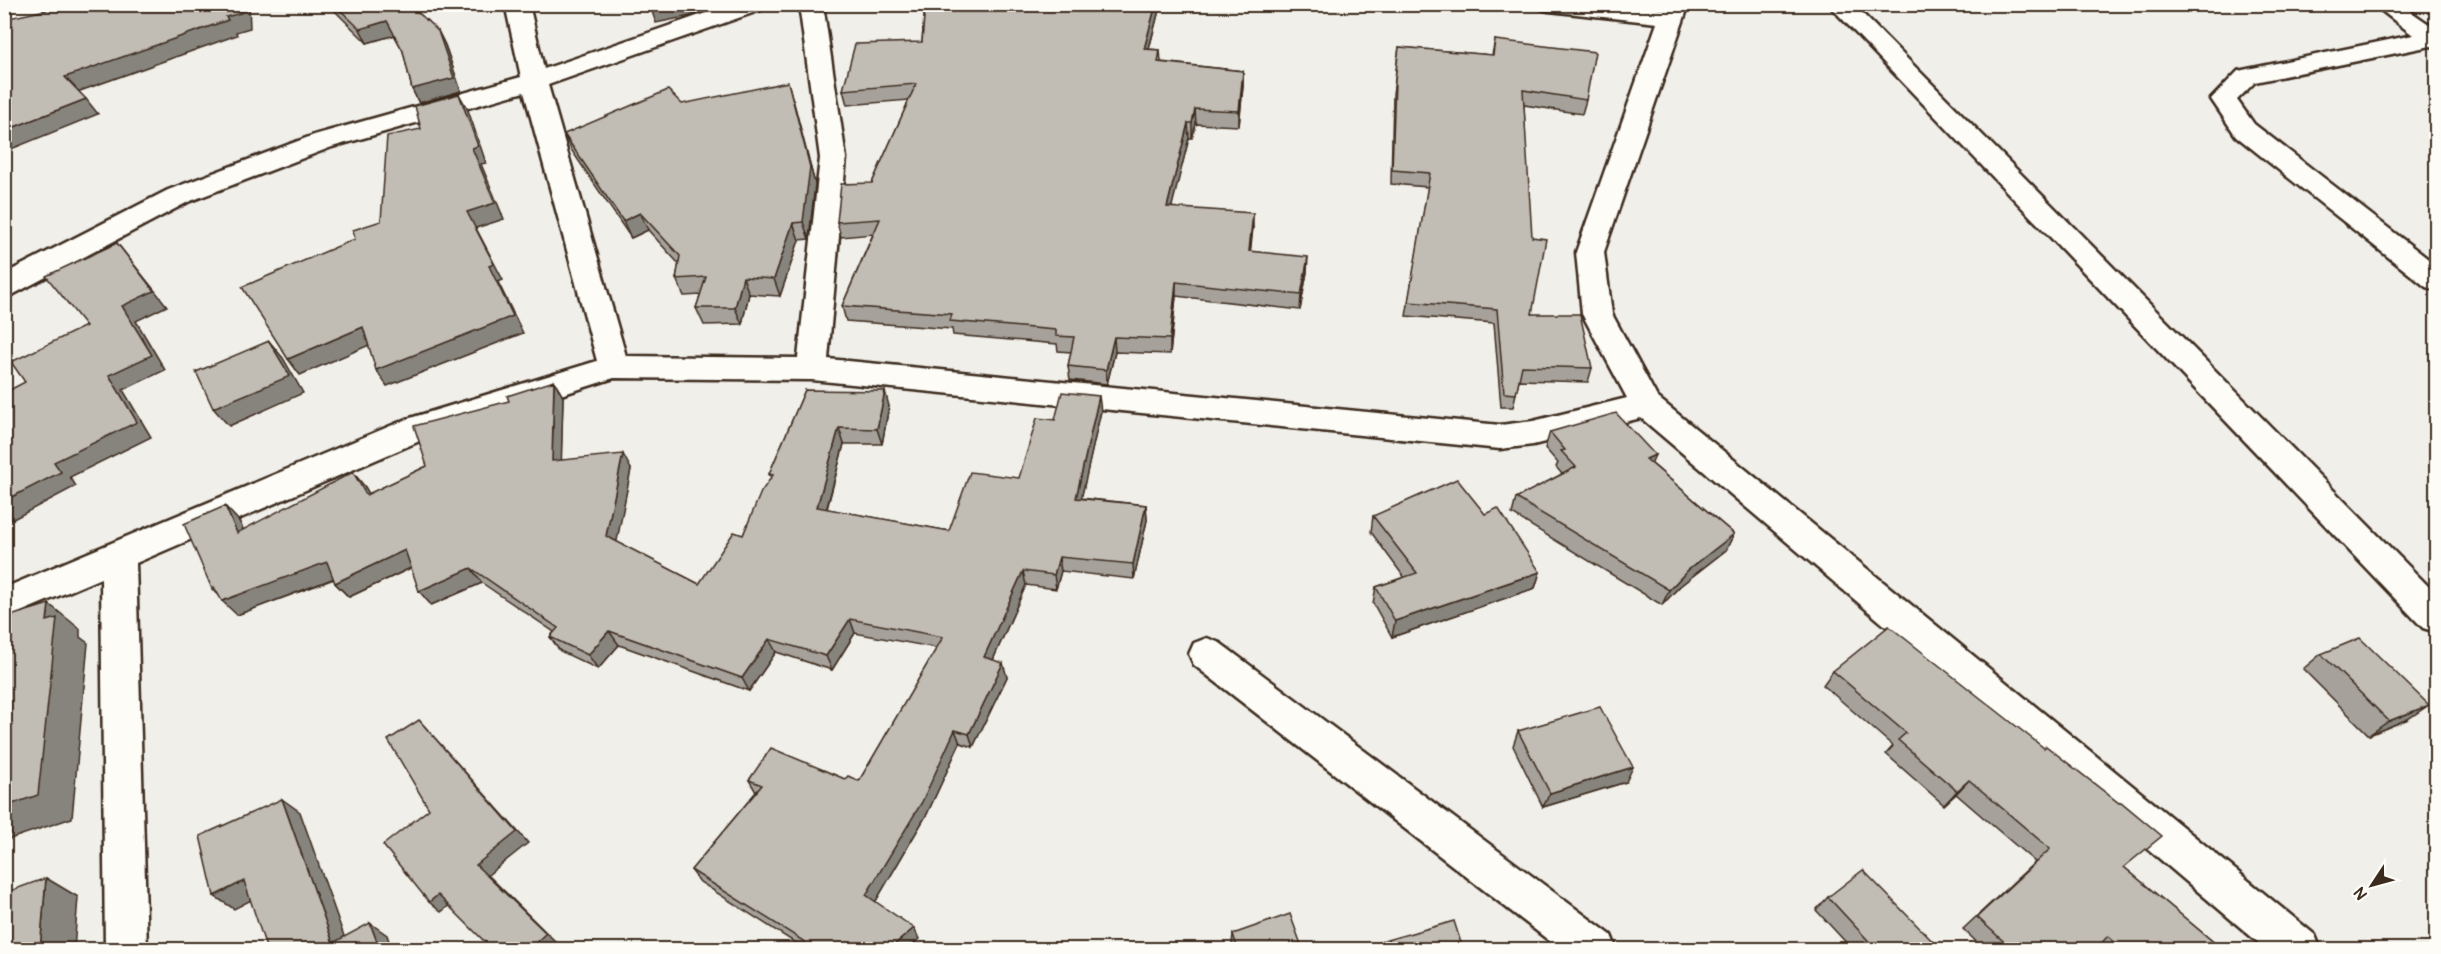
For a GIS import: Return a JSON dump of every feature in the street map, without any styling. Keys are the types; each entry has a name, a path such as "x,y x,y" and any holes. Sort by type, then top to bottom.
{"street":[{"path":"12,12 58,4"},
{"path":"517,4 534,81 614,367"},
{"path":"4,287 178,196 323,141 534,81 756,4"},
{"path":"811,4 833,158 812,369"},
{"path":"1549,4 1674,11 1590,252 1597,314 1646,405 2300,950"},
{"path":"1839,4 2436,616"},
{"path":"2384,4 2435,39"},
{"path":"2435,39 2247,76 2224,99 2245,130 2436,280"},
{"path":"4,604 418,428 614,367 812,369 1500,437 1533,433 1646,405"},
{"path":"118,555 126,950"},
{"path":"1207,654 1596,950"}],"building":[{"path":"48,4 240,4 241,13 226,17 228,20 65,77 86,99 4,131 4,19 46,10"},
{"path":"334,4 409,4 438,31 454,78 412,89 403,51 387,21 360,29"},
{"path":"925,4 1156,4 1144,49 1160,50 1158,62 1243,71 1239,111 1195,109 1192,123 1188,123 1167,207 1253,213 1249,251 1308,257 1301,295 1176,282 1170,339 1114,337 1106,370 1068,366 1074,337 1056,336 1056,330 950,321 952,314 842,306 880,219 837,222 841,184 872,183 916,84 843,90 855,44 922,42"},
{"path":"1495,40 1595,52 1586,100 1523,90 1532,237 1546,239 1532,314 1580,314 1592,368 1522,366 1516,394 1504,393 1497,309 1408,302 1430,173 1392,170 1395,80 1399,47 1493,55"},
{"path":"788,82 810,167 803,222 793,223 774,279 743,277 735,308 696,308 706,277 676,279 680,256 640,213 623,221 564,134 668,90 682,104"},
{"path":"459,94 478,146 472,148 495,203 467,212 494,264 489,266 513,316 376,370 363,327 288,359 242,287 355,239 353,230 381,221 387,136 421,129 415,106"},
{"path":"117,243 154,291 122,306 152,355 109,375 137,422 54,462 61,472 4,501 4,393 25,382 11,362 86,326 46,276"},
{"path":"269,341 290,376 213,408 196,372"},
{"path":"554,381 552,461 623,454 606,536 699,584 734,532 743,535 761,492 773,475 769,474 805,390 885,391 877,429 839,428 817,507 949,531 970,472 1019,478 1037,418 1055,420 1062,392 1099,396 1076,498 1146,505 1133,564 1059,557 1054,575 1023,571 984,657 1003,663 969,734 955,730 922,802 866,895 914,928 888,950 795,950 805,942 691,870 762,785 749,780 771,748 845,779 848,776 859,781 943,637 850,619 826,656 769,639 742,678 609,631 588,655 550,637 558,628 471,568 419,591 405,550 335,583 327,562 222,601 214,587 212,589 184,524 225,506 237,533 353,472 366,495 427,466 414,426 509,401 507,396"},
{"path":"1616,413 1655,455 1646,459 1734,534 1688,570 1669,590 1516,498 1576,467 1561,451 1565,450 1550,432"},
{"path":"1457,479 1485,514 1498,508 1540,572 1395,621 1376,587 1417,573 1373,516"},
{"path":"49,604 47,621 57,618 38,795 4,807 4,618"},
{"path":"1889,626 2044,748 2046,746 2162,836 2124,867 2223,950 2123,950 2108,936 2095,950 2013,950 1977,917 2050,849 1969,780 1957,791 1898,740 1906,733 1833,671"},
{"path":"2360,638 2429,705 2389,721 2321,654"},
{"path":"1600,707 1633,767 1550,793 1518,731"},
{"path":"419,720 517,832 476,865 546,933 528,950 493,950 438,895 429,902 383,845 429,809 388,740"},
{"path":"282,799 333,943 370,923 380,950 267,950 244,881 214,896 200,836"},
{"path":"1863,870 1941,950 1877,950 1828,897"},
{"path":"46,878 40,950 4,950 4,893"},
{"path":"1290,914 1303,950 1238,950 1233,934"},
{"path":"1454,921 1463,949 1461,950 1352,950"}]}
